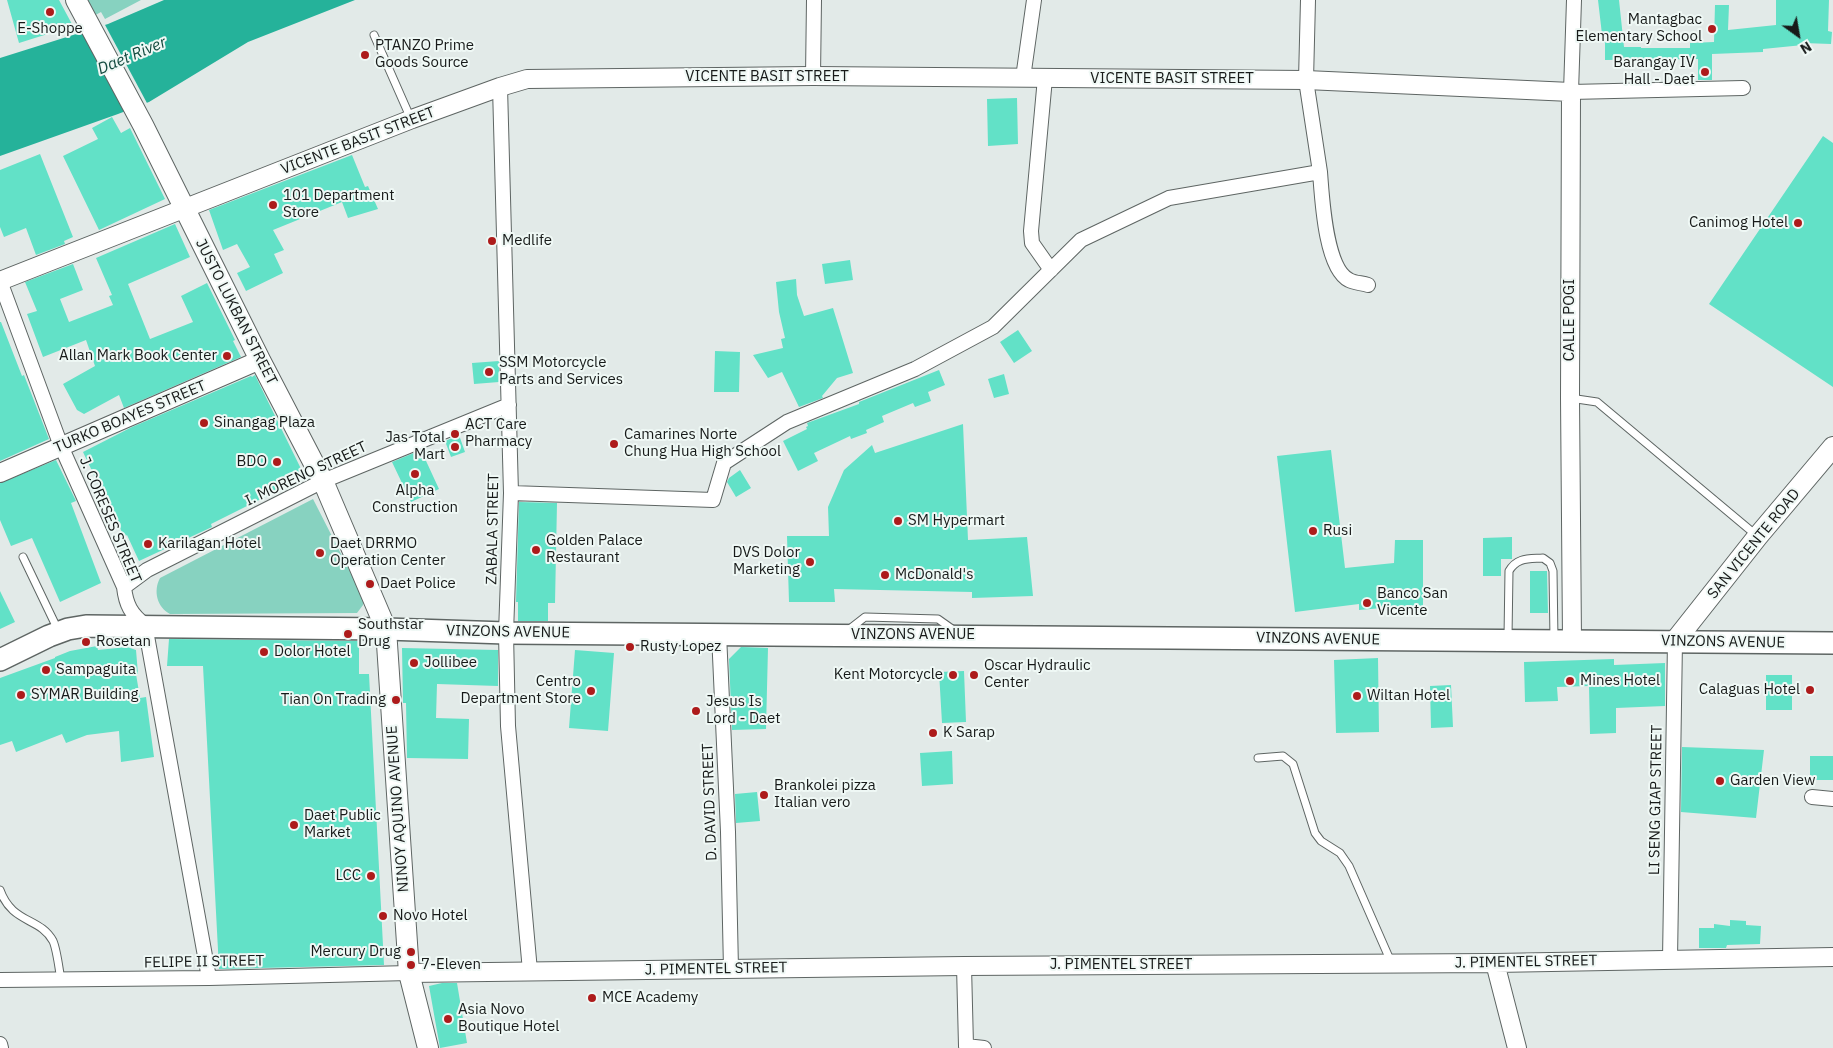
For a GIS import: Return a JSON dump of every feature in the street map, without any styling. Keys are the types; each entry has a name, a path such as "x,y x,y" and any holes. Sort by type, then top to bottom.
{"main road":[{"name":"JUSTO LUKBAN STREET","path":"76,0 143,125 260,360 323,481 386,629"},
{"name":"SAN VICENTE ROAD","path":"1675,641 1758,536 1833,447"},
{"name":"VINZONS AVENUE","path":"0,660 59,632 86,626 145,625 506,633 1833,643"},
{"name":"NINOY AQUINO AVENUE","path":"386,629 410,973 428,1048"}],"street":[{"path":"813,76 814,0"},
{"path":"1023,78 1034,0"},
{"path":"1308,0 1306,80 1320,172 1325,223 1334,260 1342,275 1349,280 1368,285"},
{"name":"CALLE POGI","path":"1563,640 1570,398 1571,92 1574,0"},
{"name":"VICENTE BASIT STREET","path":"0,281 412,119 526,79 813,76 1306,80 1571,92"},
{"path":"1045,78 1031,231 1032,244 1051,270"},
{"name":"ZABALA STREET","path":"500,87 511,494 506,633 508,726 530,971"},
{"path":"1571,92 1743,88"},
{"path":"511,494 713,500 724,462 787,422 915,369 993,327 1081,240 1169,198 1320,172"},
{"name":"J. CORESES STREET","path":"0,281 61,446 124,587 129,609 134,617 145,625"},
{"name":"TURKO BOAYES STREET","path":"0,472 260,360"},
{"name":"I. MORENO STREET","path":"124,587 147,570 323,481 509,405"},
{"path":"145,625 209,978"},
{"name":"D. DAVID STREET","path":"720,634 731,969"},
{"name":"LI SENG GIAP STREET","path":"1670,959 1675,641"},
{"path":"1812,797 1833,799"},
{"name":"J. PIMENTEL STREET","path":"410,973 964,966 1495,963 1833,957"},
{"path":"1495,963 1517,1048"},
{"path":"964,966 966,1047 984,1048"},
{"name":"FELIPE II STREET","path":"0,980 209,978 410,973"},
{"path":"0,1044 1,1048"}],"lane":[{"path":"374,35 412,119"},
{"path":"1570,398 1597,402 1758,536"},
{"path":"23,557 59,632"},
{"path":"1508,640 1509,571 1513,564 1519,560 1543,558 1550,563 1553,571 1563,640"},
{"path":"1258,758 1283,756 1293,764 1315,833 1322,841 1340,853 1349,866 1391,964"},
{"path":"0,890 4,901 12,912 42,929 53,941 60,980"}],"shaded area":[{"path":"80,0 141,0 105,19 101,12 90,18"},
{"path":"313,499 364,599 363,605 357,613 170,614 159,603 157,588 160,578"}],"water":[{"name":"Daet River","path":"164,0 355,0 248,42 149,102 0,156 0,58 108,24"}],"pier":[{"path":"104,23 148,105 129,112 85,29"}],"building":[{"name":"E-Shoppe","path":"7,0 59,0 73,26 19,43"},
{"path":"1598,0 1619,0 1624,47 1690,48 1690,43 1714,42 1715,5 1729,5 1728,30 1776,25 1776,0 1829,0 1828,31 1832,32 1831,44 1803,43 1803,45 1763,49 1763,52 1712,54 1712,80 1698,80 1698,59 1605,60 1605,43 1603,43"},
{"path":"1017,98 1018,144 988,146 987,99"},
{"path":"112,117 121,133 130,128 165,199 99,230 63,156 98,139 92,128"},
{"name":"Canimog Hotel","path":"1823,136 1833,143 1833,387 1709,304"},
{"path":"40,154 73,237 64,241 65,244 36,255 26,228 4,237 0,227 0,170"},
{"path":"352,155 365,187 368,186 378,209 348,218 342,202 273,230 284,250 274,254 283,273 246,291 237,273 250,267 237,244 223,250 209,210"},
{"path":"175,224 190,257 128,284 150,339 193,322 181,296 207,283 235,340 233,341 241,357 124,408 119,395 84,414 77,410 63,384 95,366 86,340 43,357 27,314 37,311 25,282 73,264 83,290 60,299 69,322 113,305 109,296 112,295 96,258"},
{"path":"850,260 853,280 825,284 822,264"},
{"path":"796,279 797,295 804,316 833,308 853,373 837,378 822,396 823,398 799,407 782,372 768,378 753,355 783,348 781,339 785,338 779,312 776,282"},
{"path":"0,322 22,376 24,375 49,439 0,461"},
{"path":"1018,330 1032,351 1014,363 1000,342"},
{"path":"715,351 740,352 739,392 714,392"},
{"name":"SSM Motorcycle Parts and Services","path":"499,361 499,382 474,384 472,363"},
{"path":"939,370 945,385 928,392 931,401 915,407 913,403 882,416 884,422 866,430 867,433 851,439 850,436 814,453 818,461 798,471 783,441 807,429 807,423 859,404 859,402"},
{"path":"1004,374 1009,394 994,398 988,379"},
{"path":"255,375 305,477 211,524 212,527 139,561 127,535 124,537 103,489 101,490 83,452 132,427"},
{"name":"SM Hypermart","path":"963,424 968,540 1027,537 1033,596 972,598 972,592 834,589 835,602 789,602 787,536 829,536 828,507 844,470 872,445 875,453"},
{"name":"Jas Total Mart","path":"459,435 465,452 451,457 445,441"},
{"name":"Alpha Construction","path":"421,450 439,489 411,502 392,462"},
{"name":"Rusi","path":"1331,450 1345,568 1394,563 1395,540 1423,540 1423,611 1394,610 1394,607 1359,610 1359,604 1295,612 1277,456"},
{"path":"56,460 76,501 71,503 101,583 60,602 32,538 11,546 0,520 0,483"},
{"path":"740,470 751,488 736,497 727,482 729,478"},
{"name":"Golden Palace Restaurant","path":"519,502 557,503 555,603 548,603 548,621 518,621 518,602 516,602"},
{"path":"1512,537 1512,559 1501,559 1501,576 1483,576 1483,538"},
{"path":"1530,571 1547,571 1548,613 1530,613"},
{"path":"0,591 15,622 0,629"},
{"name":"Daet Public Market","path":"169,639 359,641 359,674 369,674 384,965 219,969 203,666 167,666"},
{"path":"97,646 98,650 127,647 136,650 138,674 136,674 140,698 146,697 154,757 121,762 119,731 87,735 66,743 62,734 16,752 12,741 0,745 0,678 70,651"},
{"path":"741,647 768,648 766,729 732,730 729,659"},
{"path":"402,648 498,650 498,686 437,684 436,718 469,719 468,759 407,758"},
{"name":"Centro Department Store","path":"575,650 614,653 608,731 569,728"},
{"name":"Wiltan Hotel","path":"1378,658 1379,732 1336,733 1334,660"},
{"path":"1614,659 1614,665 1665,663 1665,706 1616,708 1616,733 1590,734 1589,686 1557,687 1558,701 1525,702 1524,662"},
{"path":"964,671 966,722 942,723 939,672"},
{"path":"1766,675 1792,675 1792,710 1766,710"},
{"path":"1451,685 1453,727 1431,728 1430,686"},
{"name":"Garden View","path":"1682,747 1764,750 1756,818 1681,812"},
{"path":"952,751 953,784 922,786 920,753"},
{"path":"1810,756 1833,756 1833,780 1810,780"},
{"path":"757,792 760,821 736,823 735,794"},
{"path":"1730,920 1746,921 1746,925 1761,926 1760,944 1727,945 1726,948 1699,948 1699,928 1714,928 1714,924 1730,926"},
{"path":"442,983 457,983 467,1043 440,1048 429,986"}],"place":[{"name":"E-Shoppe","path":"50,12"},
{"name":"Mantagbac Elementary School","path":"1712,29"},
{"name":"PTANZO Prime Goods Source","path":"365,55"},
{"name":"Barangay IV Hall - Daet","path":"1705,72"},
{"name":"101 Department Store","path":"273,205"},
{"name":"Canimog Hotel","path":"1798,223"},
{"name":"Medlife","path":"492,241"},
{"name":"Allan Mark Book Center","path":"227,356"},
{"name":"SSM Motorcycle Parts and Services","path":"489,372"},
{"name":"Sinangag Plaza","path":"204,423"},
{"name":"ACT Care Pharmacy","path":"455,434"},
{"name":"Camarines Norte Chung Hua High School","path":"614,444"},
{"name":"Jas Total Mart","path":"455,447"},
{"name":"BDO","path":"277,462"},
{"name":"Alpha Construction","path":"415,474"},
{"name":"SM Hypermart","path":"898,521"},
{"name":"Rusi","path":"1313,531"},
{"name":"Karilagan Hotel","path":"148,544"},
{"name":"Golden Palace Restaurant","path":"536,550"},
{"name":"Daet DRRMO Operation Center","path":"320,553"},
{"name":"DVS Dolor Marketing","path":"810,562"},
{"name":"McDonald's","path":"885,575"},
{"name":"Daet Police","path":"370,584"},
{"name":"Banco San Vicente","path":"1367,603"},
{"name":"Southstar Drug","path":"348,634"},
{"name":"Rosetan","path":"86,642"},
{"name":"Rusty Lopez","path":"630,647"},
{"name":"Dolor Hotel","path":"264,652"},
{"name":"Jollibee","path":"414,663"},
{"name":"Sampaguita","path":"46,670"},
{"name":"Kent Motorcycle","path":"953,675"},
{"name":"Oscar Hydraulic Center","path":"974,675"},
{"name":"Mines Hotel","path":"1570,681"},
{"name":"Calaguas Hotel","path":"1810,690"},
{"name":"Centro Department Store","path":"591,691"},
{"name":"SYMAR Building","path":"21,695"},
{"name":"Wiltan Hotel","path":"1357,696"},
{"name":"Tian On Trading","path":"396,700"},
{"name":"Jesus Is Lord - Daet","path":"696,711"},
{"name":"K Sarap","path":"933,733"},
{"name":"Garden View","path":"1720,781"},
{"name":"Brankolei pizza Italian vero","path":"764,795"},
{"name":"Daet Public Market","path":"294,825"},
{"name":"LCC","path":"371,876"},
{"name":"Novo Hotel","path":"383,916"},
{"name":"Mercury Drug","path":"411,952"},
{"name":"7-Eleven","path":"411,965"},
{"name":"MCE Academy","path":"592,998"},
{"name":"Asia Novo Boutique Hotel","path":"448,1019"}]}
